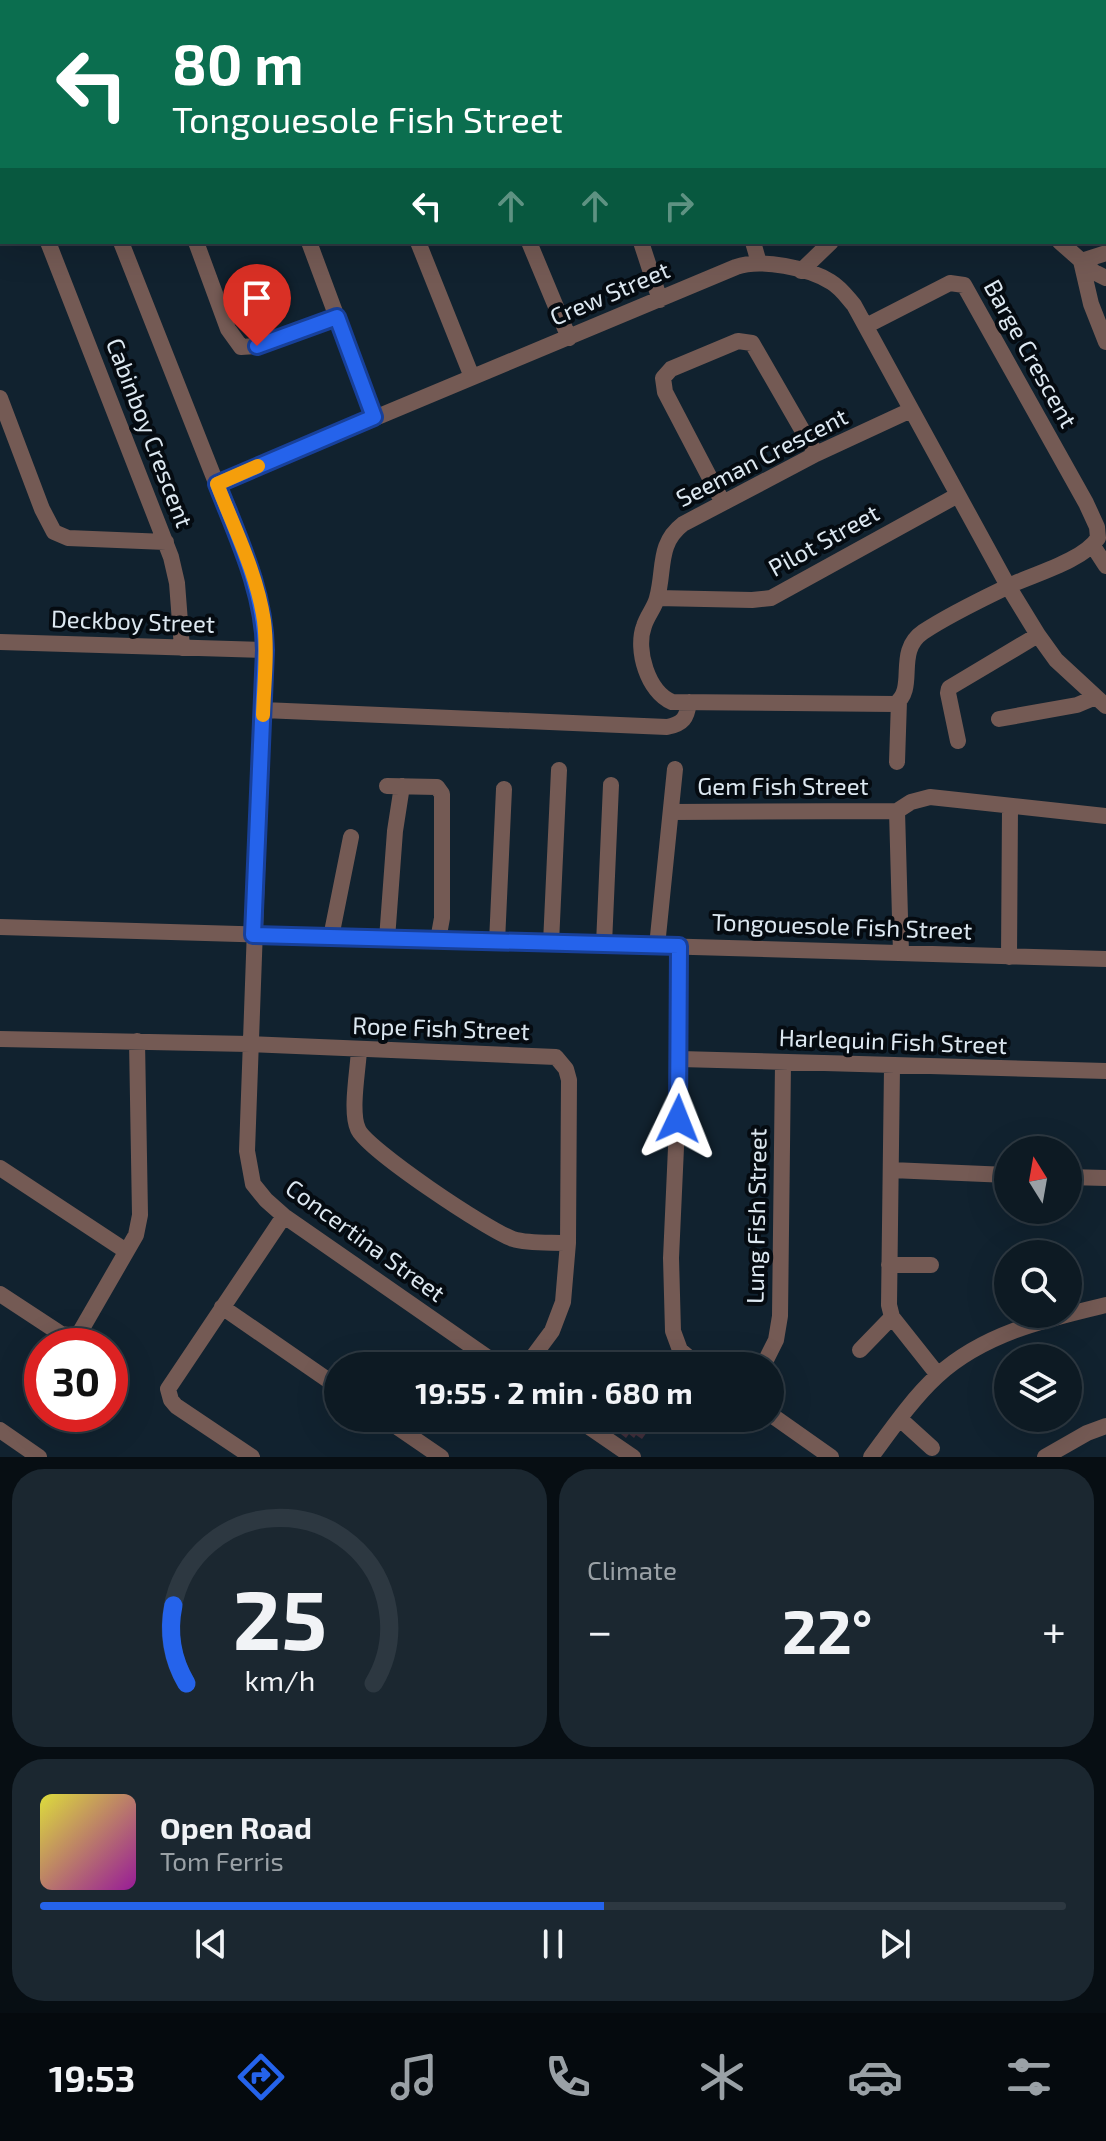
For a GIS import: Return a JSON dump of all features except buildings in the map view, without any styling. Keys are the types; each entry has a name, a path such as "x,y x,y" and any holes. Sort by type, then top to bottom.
{"street":[{"name":"Cabinboy Crescent","path":"49,244 166,542 177,583 182,648"},
{"name":"Concertina Street","path":"122,244 254,579 264,622 249,1044 248,1168 259,1191 284,1216 480,1352"},
{"path":"197,244 228,329 241,347 257,346 337,317"},
{"path":"310,244 374,417"},
{"path":"419,244 472,377"},
{"path":"530,244 569,338"},
{"path":"642,244 660,300"},
{"path":"754,244 759,263"},
{"path":"801,271 826,244"},
{"path":"1062,244 1106,278"},
{"path":"1081,261 1106,253"},
{"path":"1081,261 1091,304 1106,342"},
{"name":"Crew Street","path":"217,484 736,267 759,263 801,271 834,284 854,305 1038,635 1056,660 1101,702"},
{"name":"Barge Crescent","path":"866,326 950,283 964,285 1086,503 1097,527 1099,540"},
{"path":"723,503 665,392 663,378 671,369 738,341 750,342 816,454"},
{"path":"0,398 42,509 54,532 68,538 166,542"},
{"name":"Seeman Crescent","path":"902,697 890,705 666,700 648,676 643,653 643,628 657,598 663,552 673,532 816,454 911,410"},
{"name":"Pilot Street","path":"657,598 771,598 958,495"},
{"path":"897,762 907,655 912,642 924,631 1099,540 1106,566"},
{"path":"958,741 949,688 1038,635"},
{"name":"Deckboy Street","path":"0,642 265,650"},
{"path":"263,710 667,727 684,720 689,702"},
{"path":"999,719 1101,702"},
{"path":"657,946 675,769"},
{"path":"551,943 559,770"},
{"path":"604,944 611,785"},
{"path":"387,939 395,831 394,786 437,787 442,794 442,918 438,940"},
{"path":"497,942 504,789"},
{"path":"897,811 911,802 930,797 1106,816"},
{"path":"1009,957 1010,807"},
{"name":"Gem Fish Street","path":"671,812 897,811 901,953"},
{"path":"331,937 351,837"},
{"name":"Tongouesole Fish Street","path":"0,927 1106,959"},
{"path":"679,946 680,1059 671,1258 673,1331 682,1352"},
{"name":"Rope Fish Street","path":"0,1039 249,1044 556,1057 569,1080 568,1243 563,1302 552,1331 536,1352"},
{"path":"0,1294 61,1334 74,1336 80,1332 136,1235 140,1215 137,1041"},
{"path":"359,1050 356,1122 363,1137 430,1189 499,1233 517,1240 568,1243"},
{"name":"Harlequin Fish Street","path":"680,1059 1106,1071"},
{"name":"Lung Fish Street","path":"770,1352 776,1340 780,1316 783,1063"},
{"path":"892,1067 889,1305 892,1317 938,1375"},
{"path":"0,1168 126,1251"},
{"path":"891,1170 994,1174"},
{"path":"1082,1177 1106,1178"},
{"path":"252,1457 176,1406 168,1392 171,1382 284,1216"},
{"path":"889,1265 931,1265"},
{"path":"1082,1309 1106,1305"},
{"path":"222,1307 324,1377"},
{"path":"860,1350 892,1317"},
{"path":"871,1457 938,1375 1016,1328"},
{"path":"900,1419 932,1448"},
{"path":"784,1424 831,1457"},
{"path":"1045,1457 1106,1426"},
{"path":"0,1430 39,1457"},
{"path":"404,1432 441,1457"},
{"path":"596,1432 633,1457"}],"slow traffic":[{"path":"258,466 217,484 254,579 262,611 265,650 263,715"}],"route":[{"path":"257,346 337,317 374,417 217,484 254,579 264,622 253,935 679,946 678,1119"}]}
